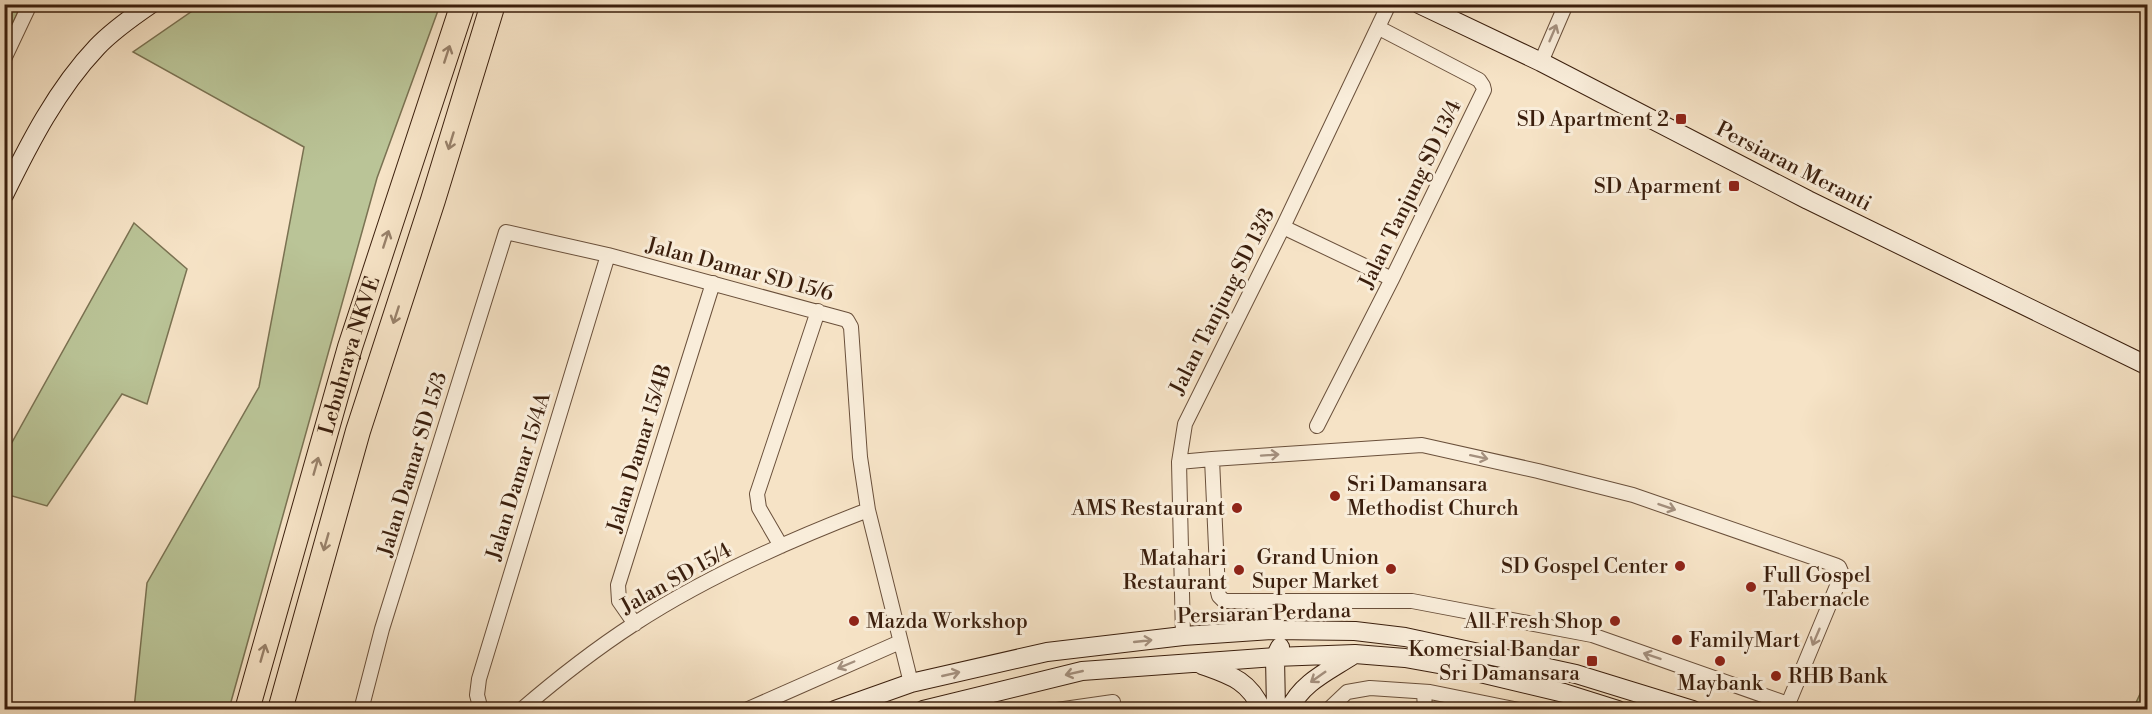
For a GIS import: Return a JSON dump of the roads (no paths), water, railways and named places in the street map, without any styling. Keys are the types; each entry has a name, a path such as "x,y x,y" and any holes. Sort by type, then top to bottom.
{"highway":[{"name":"Lebuhraya NKVE","path":"247,710 350,346 463,4"},
{"name":"Lebuhraya NKVE","path":"280,710 358,431 433,200 493,4"}],"main road":[{"path":"4,195 26,151 71,77 97,47 129,18 151,4"},
{"name":"Persiaran Meranti","path":"1419,4 1541,62 1808,200 2148,366"},
{"name":"Persiaran Perdana","path":"835,710 912,683 1047,652 1191,636 1272,630 1355,631 1405,637 1576,674 1693,710"},
{"path":"1276,710 1275,657 1280,647 1293,641 1355,631"},
{"path":"1191,636 1260,645 1272,652 1275,657"},
{"path":"1289,710 1301,690 1316,677 1355,654"},
{"path":"923,710 1082,671 1194,662 1355,654 1405,658 1455,668 1564,693 1618,710"},
{"path":"1194,662 1244,682 1256,696 1262,710"}],"street":[{"path":"4,59 30,4"},
{"name":"Jalan Tanjung SD 13/3","path":"1191,636 1179,462 1181,437 1190,411 1283,227 1389,4"},
{"path":"1541,62 1566,4"},
{"name":"Jalan Tanjung SD 13/4","path":"1317,426 1484,90 1479,80 1379,28"},
{"path":"1283,227 1392,279"},
{"name":"Jalan Damar SD 15/3","path":"362,710 382,629 506,232"},
{"name":"Jalan Damar SD 15/6","path":"506,232 608,255 843,318 850,323 860,457 868,510 912,683"},
{"name":"Jalan Damar 15/4A","path":"481,710 477,695 479,679 608,255"},
{"name":"Jalan Damar 15/4B","path":"634,624 620,600 617,592 618,585 713,283"},
{"path":"781,546 759,508 757,494 818,311"},
{"path":"1179,462 1212,459 1422,445 1633,495 1835,565 1841,570 1841,578 1787,707 1592,635 1412,601 1224,601 1218,592 1212,459"},
{"name":"Jalan SD 15/4","path":"521,710 587,657 634,624 710,581 781,546 868,510"},
{"path":"746,710 900,642"},
{"path":"1328,709 1347,692 1370,688 1424,692 1519,710"},
{"path":"1424,692 1425,710"},
{"path":"1057,710 1113,702"}],"place":[{"name":"SD Apartment 2","path":"1681,119"},
{"name":"SD Aparment","path":"1734,186"},
{"name":"Sri Damansara Methodist Church","path":"1335,496"},
{"name":"AMS Restaurant","path":"1237,508"},
{"name":"SD Gospel Center","path":"1680,566"},
{"name":"Grand Union Super Market","path":"1391,569"},
{"name":"Matahari Restaurant","path":"1239,570"},
{"name":"Full Gospel Tabernacle","path":"1751,587"},
{"name":"Mazda Workshop","path":"854,621"},
{"name":"All Fresh Shop","path":"1615,621"},
{"name":"FamilyMart","path":"1677,640"},
{"name":"Komersial Bandar Sri Damansara","path":"1592,661"},
{"name":"Maybank","path":"1720,661"},
{"name":"RHB Bank","path":"1776,676"}]}
